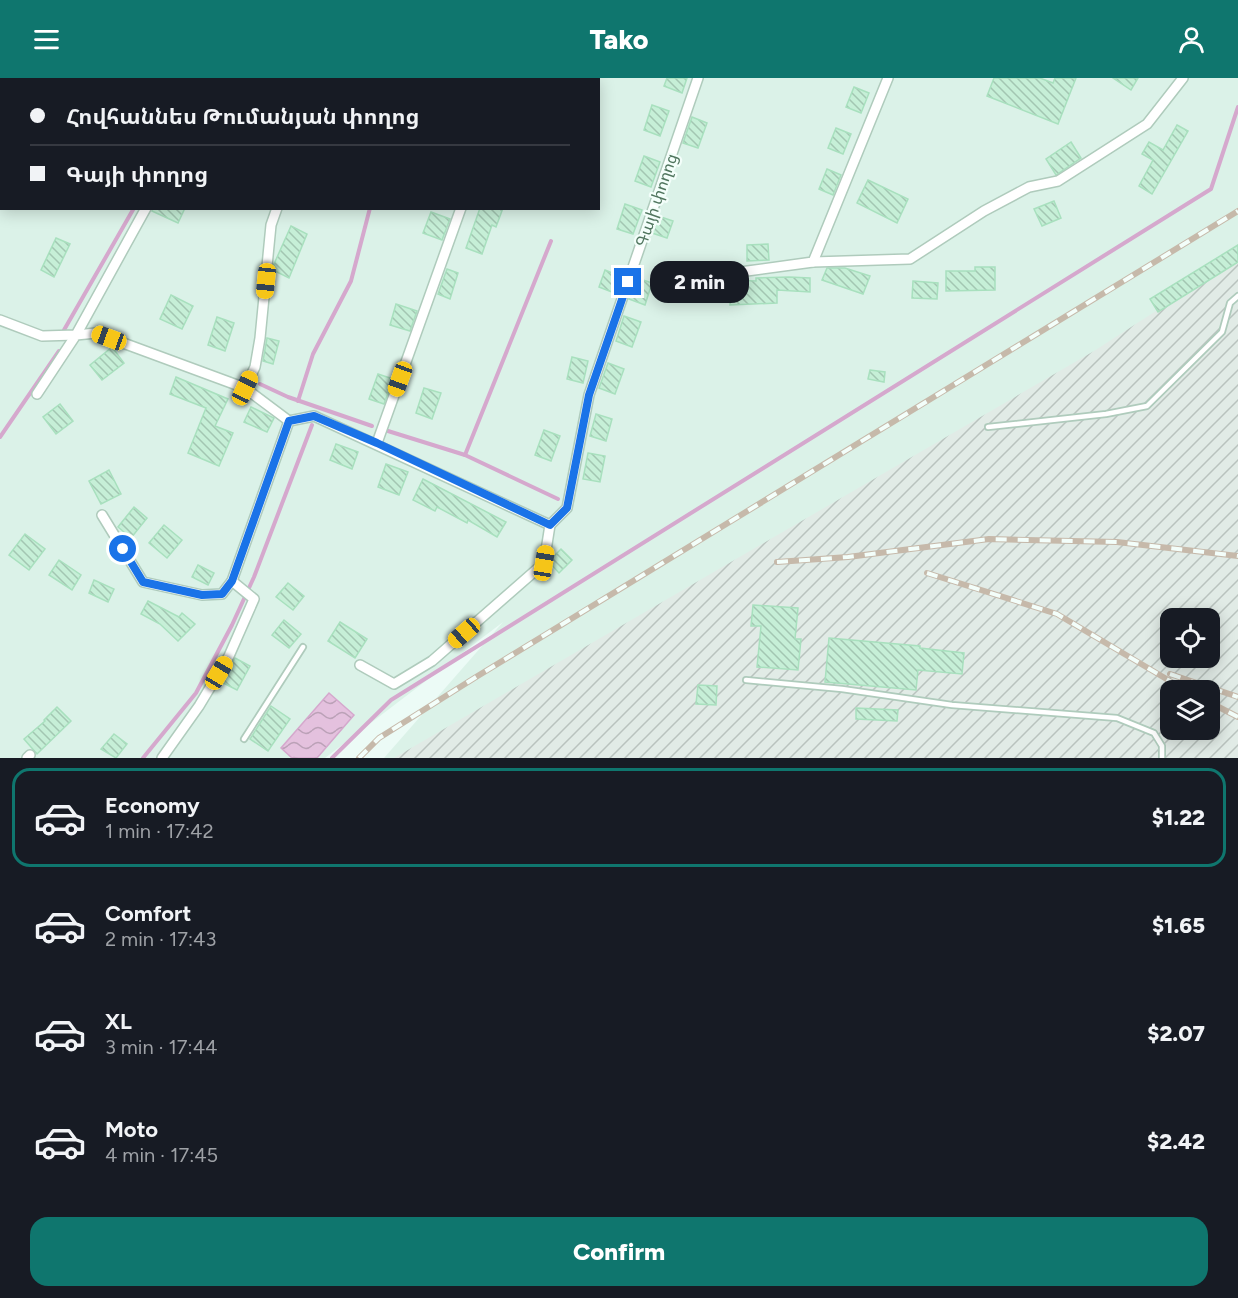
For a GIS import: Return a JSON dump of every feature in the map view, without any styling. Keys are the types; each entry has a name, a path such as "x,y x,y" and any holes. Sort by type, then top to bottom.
{"street":[{"name":"Գայի փողոց","path":"550,525 567,508 589,395 698,78"},
{"path":"813,262 888,78"},
{"path":"725,274 813,262 910,259 984,211 1029,187 1058,181 1147,124 1183,78"},
{"path":"37,394 76,334 145,210"},
{"path":"245,388 255,367 271,225 276,210"},
{"path":"377,443 460,210"},
{"path":"0,320 42,336 96,333 245,388 289,421 314,416 377,443 550,525 544,563 432,661 394,684 360,665"},
{"path":"102,515 143,582 202,595 222,594 232,581 289,421"},
{"path":"162,758 199,706 229,656 254,599 232,581"}],"lane":[{"path":"987,427 1106,414 1147,406 1222,332 1230,303 1238,296"},
{"path":"244,739 303,647"},
{"path":"746,680 842,689 952,705 1117,718 1154,733 1162,746 1162,758"}],"shaded area":[{"path":"600,78 1238,78 1238,758 384,758 503,622 325,758 0,758 0,210 600,210"},
{"path":"1238,258 1238,758 394,758 1094,351"}],"water":[{"path":"329,693 354,715 317,758 292,758 281,748"}],"building":[{"path":"667,78 687,78 682,93 664,86"},
{"path":"994,78 1040,78 1053,83 1055,78 1076,78 1058,124 987,96"},
{"path":"1113,78 1138,78 1131,90"},
{"path":"854,87 869,93 861,113 846,107"},
{"path":"652,105 669,111 660,136 644,130"},
{"path":"692,117 707,123 698,148 683,143"},
{"path":"1177,125 1188,131 1152,194 1139,186 1153,160 1142,154 1149,142 1163,150"},
{"path":"836,128 851,134 843,154 828,148"},
{"path":"1071,142 1081,158 1056,175 1046,159"},
{"path":"644,156 660,162 651,187 635,181"},
{"path":"827,169 841,175 833,195 819,189"},
{"path":"868,180 908,199 897,223 857,203"},
{"path":"1054,201 1061,218 1042,226 1034,209"},
{"path":"625,204 642,210 633,234 617,229"},
{"path":"152,210 184,210 178,223"},
{"path":"479,210 502,210 496,227 492,225 482,254 466,248"},
{"path":"431,212 450,219 442,240 423,233"},
{"path":"658,216 673,221 667,238 652,233"},
{"path":"291,226 307,234 289,278 273,270"},
{"path":"56,238 70,244 54,277 41,270"},
{"path":"768,244 769,260 747,261 747,245"},
{"path":"1238,245 1238,262 1158,312 1150,299"},
{"path":"975,267 995,267 995,290 946,291 946,271 975,271"},
{"path":"827,268 845,268 870,276 863,294 822,280"},
{"path":"447,269 458,273 450,299 438,294"},
{"path":"605,270 622,277 617,294 599,287"},
{"path":"637,278 652,283 645,305 629,299"},
{"path":"756,278 810,278 810,292 777,290 777,303 730,305 731,280 756,281"},
{"path":"913,281 938,283 937,299 912,298"},
{"path":"171,295 193,306 182,329 160,319"},
{"path":"396,304 417,311 410,331 390,325"},
{"path":"624,316 641,322 632,347 616,341"},
{"path":"217,317 234,323 225,351 208,345"},
{"path":"267,338 279,341 273,364 263,361"},
{"path":"112,347 124,363 102,380 90,365"},
{"path":"572,357 588,361 583,383 567,379"},
{"path":"608,363 624,369 615,394 599,388"},
{"path":"870,370 885,372 884,382 868,379"},
{"path":"378,374 393,379 384,404 369,399"},
{"path":"176,377 228,399 215,426 233,433 219,466 188,453 206,408 170,394"},
{"path":"424,388 441,393 432,419 416,413"},
{"path":"60,404 73,421 56,434 43,417"},
{"path":"251,407 274,418 267,432 244,422"},
{"path":"596,414 612,419 606,441 590,436"},
{"path":"544,430 560,436 551,461 535,455"},
{"path":"336,444 358,452 352,469 330,460"},
{"path":"588,453 605,456 600,482 583,479"},
{"path":"386,464 408,472 399,495 378,487"},
{"path":"109,470 121,494 101,504 89,481"},
{"path":"423,479 506,522 497,537 468,520 467,523 437,507 435,511 413,500"},
{"path":"134,507 147,518 131,538 118,527"},
{"path":"164,525 182,540 167,558 149,543"},
{"path":"25,534 45,549 29,570 9,555"},
{"path":"561,549 572,560 559,573 551,564 552,558"},
{"path":"59,560 81,575 72,590 49,575"},
{"path":"198,565 214,573 208,585 192,577"},
{"path":"94,580 114,589 108,602 89,593"},
{"path":"288,583 304,596 293,610 276,597"},
{"path":"148,601 179,617 182,613 195,624 178,641 160,624 141,614"},
{"path":"753,605 798,608 795,639 801,639 798,670 757,667 761,626 751,626"},
{"path":"284,620 301,634 289,648 272,635"},
{"path":"340,622 367,639 355,658 328,641"},
{"path":"829,638 920,646 920,648 964,653 962,674 918,670 916,690 825,682"},
{"path":"235,658 250,666 237,690 221,682"},
{"path":"698,685 717,686 716,705 696,704"},
{"path":"271,706 290,719 268,751 250,739"},
{"path":"57,707 71,721 37,754 24,739"},
{"path":"856,708 898,710 897,721 856,719"},
{"path":"114,734 127,744 116,758 101,749"}],"waterway":[{"path":"332,758 391,700 1211,189 1238,107"},
{"path":"64,330 133,210"},
{"path":"298,401 313,354 351,281 369,210"},
{"path":"465,455 551,241"},
{"path":"0,437 59,351"},
{"path":"260,384 288,397 372,426"},
{"path":"143,758 196,693 232,625 254,577 312,425"},
{"path":"388,431 465,455 558,499"}],"railway":[{"path":"359,758 379,738 476,677 1238,211"},
{"path":"777,562 848,557 989,539 1117,542 1238,556"},
{"path":"927,573 1057,614 1168,680"},
{"path":"1170,674 1238,697"},
{"path":"1220,708 1238,717"}],"route":[{"path":"123,549 143,582 202,595 222,594 232,581 289,421 314,416 377,443 550,525 567,508 589,395 628,282"}]}
